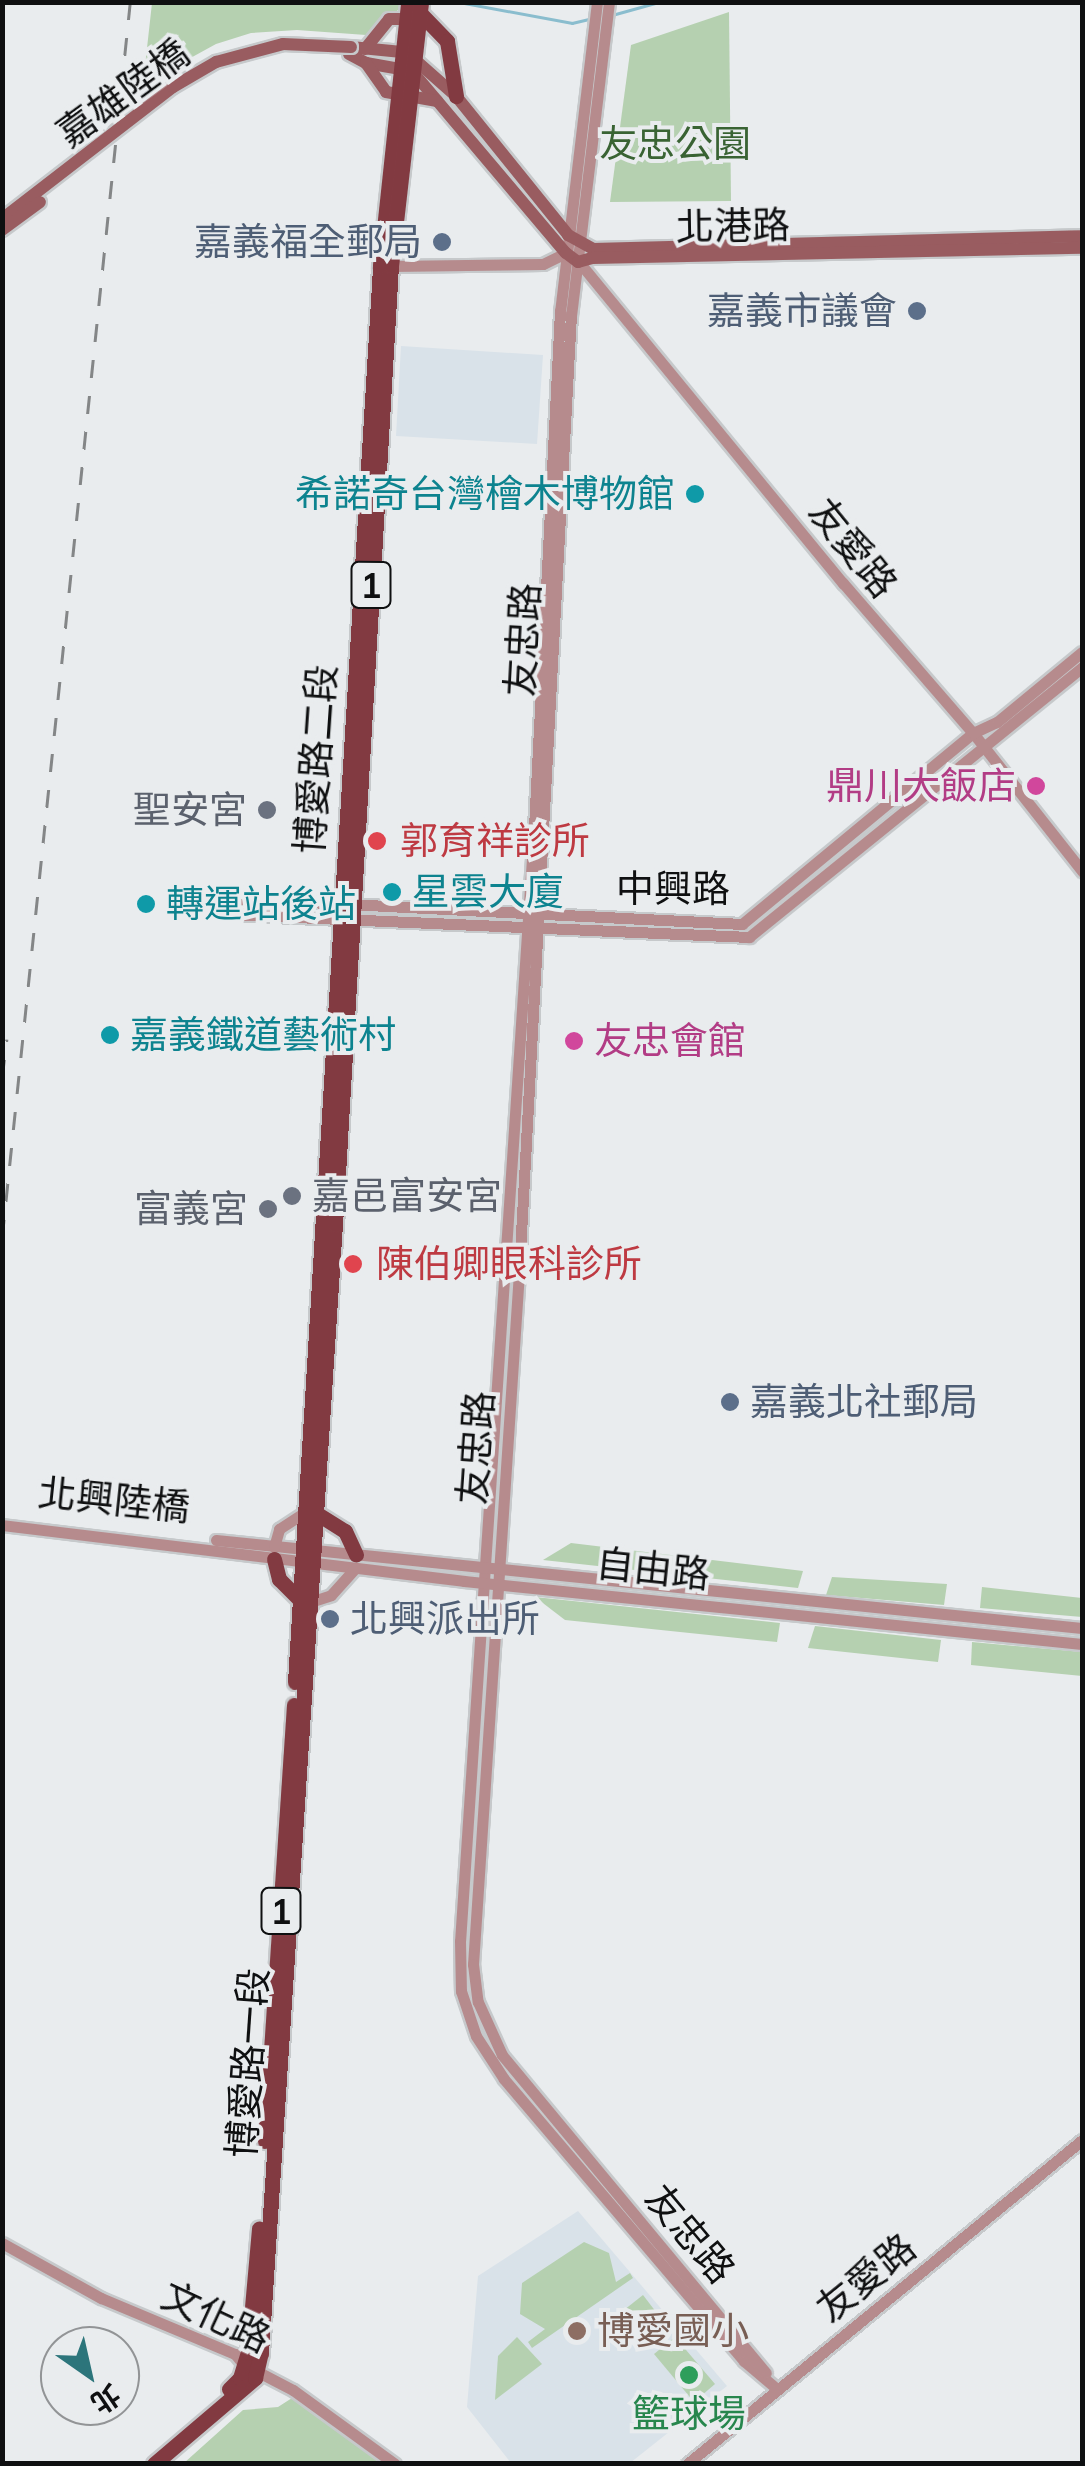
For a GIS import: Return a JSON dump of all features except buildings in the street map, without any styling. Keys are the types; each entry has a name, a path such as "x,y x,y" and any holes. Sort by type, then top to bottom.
{"main road":[{"path":"358,53 388,19 413,9 447,41 452,55 449,78 456,96"},
{"name":"博愛路二段","path":"314,1460 380,266 413,9"},
{"name":"嘉雄陸橋","path":"2,219 173,87 216,62 283,44 358,53"},
{"path":"358,53 407,62 456,96 579,246"},
{"path":"358,53 386,92 439,101"},
{"name":"嘉雄陸橋","path":"2,230 206,74 275,54 358,53"},
{"path":"407,62 566,253 578,262"},
{"name":"博愛路二段","path":"347,912 403,96"},
{"name":"北港路","path":"579,246 607,250 1082,236"},
{"name":"北港路","path":"578,262 592,258 1082,248"},
{"name":"博愛路一段","path":"251,2366 314,1460"},
{"path":"310,1512 345,1530 356,1562"},
{"path":"274,1553 279,1579 305,1601"},
{"path":"143,2464 254,2378 251,2366"},
{"path":"154,2464 211,2408"}],"street":[{"name":"友忠路","path":"603,5 572,314 493,1576 473,1938 474,1986 484,2020 519,2078 777,2389"},
{"name":"友忠路","path":"533,923 566,253 600,30"},
{"path":"392,266 543,264 566,253"},
{"name":"友愛路","path":"578,262 855,598 974,733 1082,871"},
{"name":"中興路","path":"533,923 742,924 974,733 997,722 1082,652"},
{"name":"中興路","path":"228,898 347,912 749,937 1082,667"},
{"name":"中興路","path":"228,914 347,912"},
{"path":"274,1553 279,1530 310,1512"},
{"name":"北興陸橋","path":"2,1521 219,1544"},
{"name":"自由路","path":"219,1544 1082,1644"},
{"path":"305,1601 331,1596 356,1562"},
{"name":"自由路","path":"493,1576 1082,1628"},
{"name":"友愛路","path":"687,2464 1082,2140"},
{"name":"文化路","path":"2,2243 100,2298 235,2354 395,2464"}],"shaded area":[{"path":"401,346 543,355 537,444 396,436"},
{"name":"博愛國小","path":"578,2211 727,2386 630,2463 511,2463 467,2407 478,2276"}],"green space":[{"path":"152,3 402,3 400,9 366,35 297,30 251,33 216,44 143,84"},
{"name":"友忠公園","path":"729,12 731,201 610,202 631,45"},
{"path":"571,1543 803,1571 798,1588 543,1560"},
{"path":"832,1577 947,1584 944,1605 826,1595"},
{"path":"982,1587 1082,1598 1082,1617 980,1608"},
{"path":"535,1597 780,1623 777,1642 565,1620"},
{"path":"815,1626 941,1640 938,1662 808,1648"},
{"path":"972,1642 1082,1652 1082,1676 971,1665"},
{"path":"584,2242 609,2253 616,2282 630,2273 633,2278 532,2348 528,2342 545,2329 520,2314 522,2283"},
{"name":"籃球場","path":"643,2295 666,2325 647,2340 624,2310"},
{"path":"517,2337 542,2364 495,2400 498,2356"},
{"name":"籃球場","path":"675,2337 715,2384 694,2402 654,2354"},
{"path":"292,2398 383,2463 184,2463 243,2410 278,2407"}],"waterway":[{"path":"459,2 572,23 590,19"},
{"path":"612,15 659,2"}],"railway":[{"path":"2,1237 130,2"},
{"path":"2,1077 7,1039"}],"place":[{"name":"嘉義福全郵局","path":"442,242"},
{"name":"嘉義市議會","path":"917,311"},
{"name":"希諾奇台灣檜木博物館","path":"695,494"},
{"name":"鼎川大飯店","path":"1036,786"},
{"name":"聖安宮","path":"267,810"},
{"name":"郭育祥診所","path":"377,841"},
{"name":"星雲大廈","path":"392,892"},
{"name":"轉運站後站","path":"146,904"},
{"name":"嘉義鐵道藝術村","path":"110,1035"},
{"name":"友忠會館","path":"574,1041"},
{"name":"嘉邑富安宮","path":"292,1196"},
{"name":"富義宮","path":"268,1209"},
{"name":"陳伯卿眼科診所","path":"353,1264"},
{"name":"嘉義北社郵局","path":"730,1402"},
{"name":"北興派出所","path":"330,1619"},
{"name":"博愛國小","path":"577,2331"},
{"name":"籃球場","path":"689,2375"}]}
